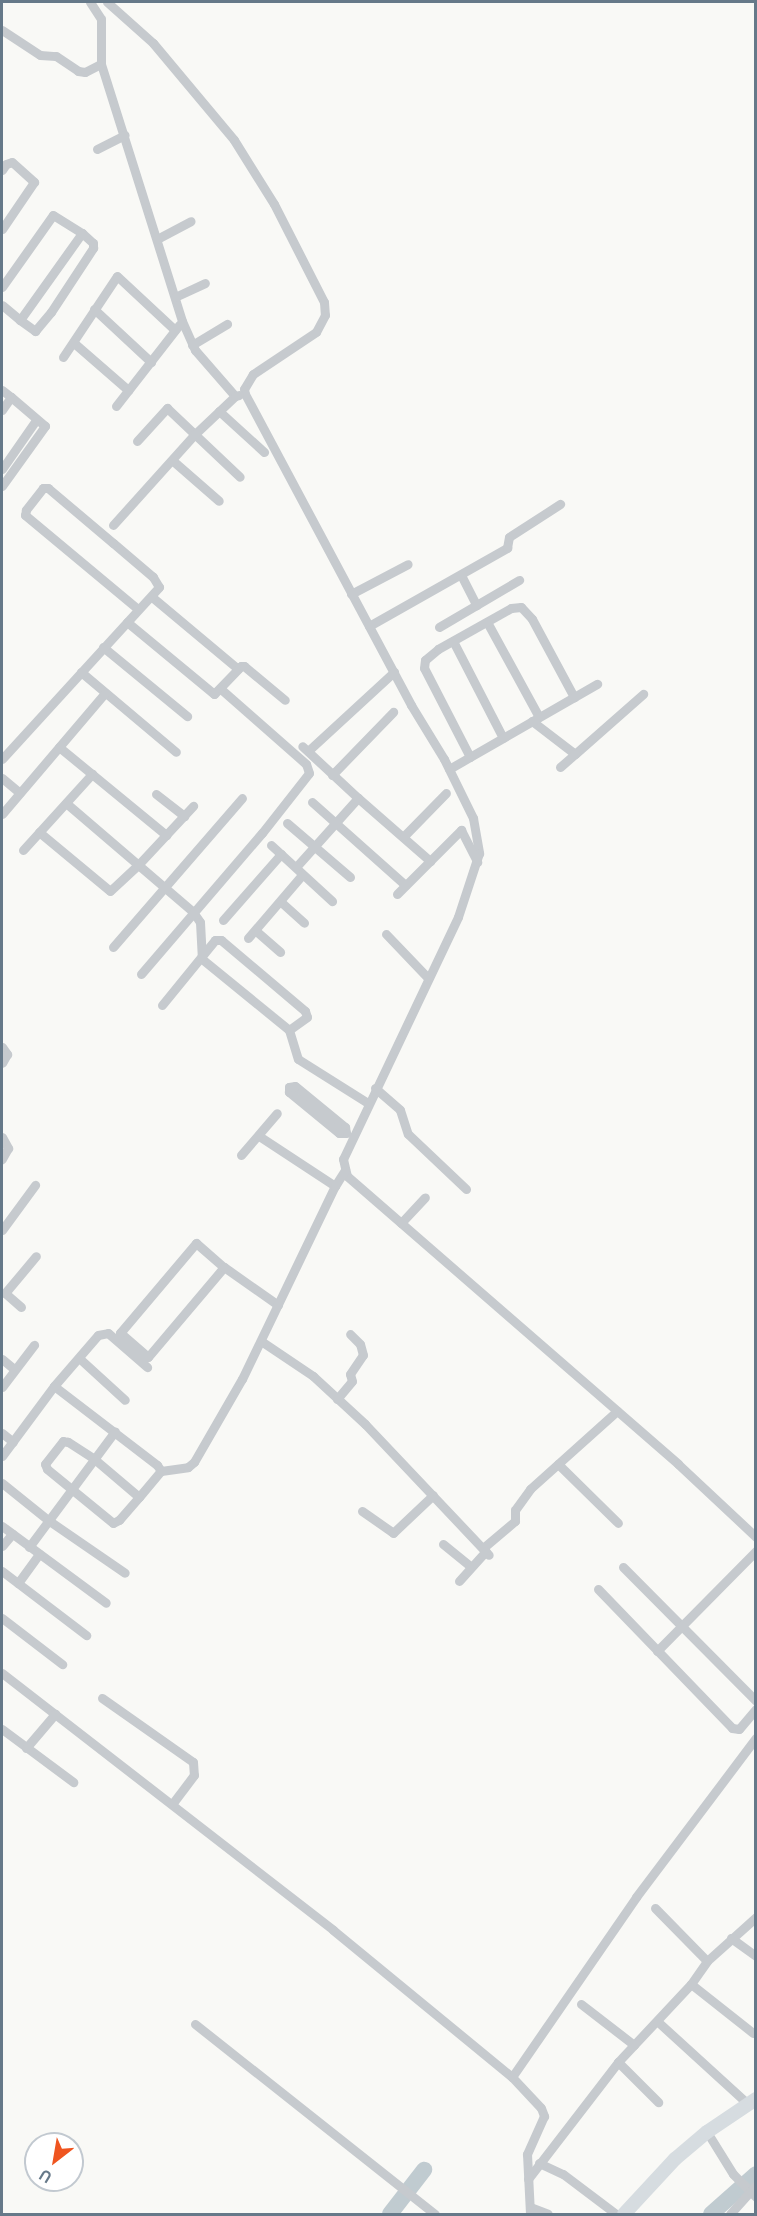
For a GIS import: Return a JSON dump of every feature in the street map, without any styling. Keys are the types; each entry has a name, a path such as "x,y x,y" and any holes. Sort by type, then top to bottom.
{"main road":[{"path":"624,2214 675,2159 707,2132 752,2102"}],"street":[{"path":"90,2 101,19 101,64 182,321 192,345 235,396"},
{"path":"107,2 153,43 234,140 274,204 324,302 325,315 316,332 253,374 244,389 245,394 351,594 449,769 473,818 479,853 458,916 368,1103 349,1136 343,1159 345,1170 358,1187 617,1411 756,1537"},
{"path":"2,30 40,55 56,56 78,71 85,72 101,64"},
{"path":"97,149 125,135"},
{"path":"2,170 6,164 12,162 34,182 2,230"},
{"path":"2,287 53,215 93,243 93,248 51,312 35,331 2,306"},
{"path":"158,239 191,221"},
{"path":"20,320 81,233"},
{"path":"63,357 75,343 94,309 117,276 175,330"},
{"path":"175,297 205,283"},
{"path":"94,309 151,362"},
{"path":"116,406 182,321"},
{"path":"192,345 227,324"},
{"path":"75,343 128,390"},
{"path":"2,390 45,426 2,486"},
{"path":"113,525 195,434 235,396 245,394"},
{"path":"2,410 11,397"},
{"path":"137,441 167,408 240,477"},
{"path":"219,411 264,452"},
{"path":"2,469 36,420"},
{"path":"172,460 219,501"},
{"path":"2,759 159,587 153,577 48,488 44,488 26,510 25,515 138,609"},
{"path":"369,626 507,548 509,537 560,504"},
{"path":"351,594 408,564"},
{"path":"461,575 476,605"},
{"path":"439,627 519,580"},
{"path":"152,597 238,669"},
{"path":"470,758 424,668 428,655 516,607 524,608 574,697"},
{"path":"127,622 214,694 238,669 244,666 285,700"},
{"path":"487,622 535,719 574,754"},
{"path":"453,641 503,738"},
{"path":"104,647 187,716"},
{"path":"81,672 176,752"},
{"path":"394,672 305,748 332,775 430,861"},
{"path":"449,769 597,684"},
{"path":"141,974 262,833 310,768 221,689"},
{"path":"2,814 105,693"},
{"path":"560,767 643,694"},
{"path":"332,775 393,712"},
{"path":"59,747 166,835"},
{"path":"23,850 92,774"},
{"path":"2,778 20,793"},
{"path":"404,836 446,793"},
{"path":"156,794 184,816"},
{"path":"113,947 242,798"},
{"path":"248,938 281,902 313,848 358,798"},
{"path":"312,802 405,885"},
{"path":"66,803 193,912 200,922 202,958 289,1030 298,1059 368,1103"},
{"path":"39,832 106,890 114,889 193,806"},
{"path":"287,823 313,848 350,877"},
{"path":"397,894 461,830 477,862"},
{"path":"271,846 332,901"},
{"path":"223,920 281,854"},
{"path":"281,902 304,923"},
{"path":"256,931 280,952"},
{"path":"386,934 428,978"},
{"path":"162,1005 215,940 227,943 305,1011 307,1017 289,1030"},
{"path":"2,1047 7,1054 2,1063"},
{"path":"295,1086 345,1127 349,1136 339,1133 314,1113 289,1092 289,1087 295,1086"},
{"path":"375,1088 399,1110 408,1134 466,1190"},
{"path":"241,1155 277,1113"},
{"path":"259,1136 335,1186"},
{"path":"2,1137 8,1148 2,1159"},
{"path":"139,1497 93,1458 63,1442 47,1458 46,1469 113,1523 119,1520 162,1471 188,1467 194,1462 216,1428 261,1341 335,1186 345,1170"},
{"path":"2,1230 35,1185"},
{"path":"401,1223 425,1197"},
{"path":"224,1267 148,1357 120,1333 196,1243 224,1267 278,1305"},
{"path":"21,1307 3,1291 36,1256"},
{"path":"2,1456 54,1386 98,1335 108,1333 147,1367"},
{"path":"337,1399 352,1382 350,1374 363,1355 360,1344 350,1334"},
{"path":"261,1341 313,1376 433,1495 486,1552"},
{"path":"2,1387 34,1344"},
{"path":"80,1358 125,1400"},
{"path":"2,1359 14,1369"},
{"path":"54,1386 115,1431 162,1471"},
{"path":"459,1581 515,1521 515,1510 519,1502 617,1411"},
{"path":"29,1547 115,1431"},
{"path":"2,1433 13,1442"},
{"path":"558,1464 618,1523"},
{"path":"2,1483 48,1520 125,1573"},
{"path":"362,1510 393,1533 433,1495"},
{"path":"2,1526 106,1603"},
{"path":"2,1546 12,1534"},
{"path":"442,1544 471,1567"},
{"path":"657,1651 756,1551"},
{"path":"18,1582 39,1554"},
{"path":"622,1567 756,1701"},
{"path":"2,1573 18,1582 86,1635"},
{"path":"598,1589 732,1728 739,1729 756,1709"},
{"path":"2,1618 62,1664"},
{"path":"2,1673 172,1804 511,2075 541,2108 544,2116 527,2154 528,2179 530,2211 548,2214"},
{"path":"102,1698 193,1762 194,1775 172,1804"},
{"path":"26,1748 55,1714"},
{"path":"2,1729 73,1782"},
{"path":"511,2075 636,1897 756,1738"},
{"path":"655,1908 707,1961"},
{"path":"528,2179 618,2062 691,1984 707,1961 756,1917"},
{"path":"731,1938 756,1956"},
{"path":"691,1984 753,2033"},
{"path":"581,2004 634,2045"},
{"path":"657,2021 752,2102"},
{"path":"195,2024 434,2214"},
{"path":"618,2062 658,2102"},
{"path":"707,2132 733,2174 752,2190 730,2214"},
{"path":"539,2163 563,2174 616,2214"}],"waterway":[{"path":"390,2214 424,2170"},
{"path":"711,2214 756,2174"}]}
